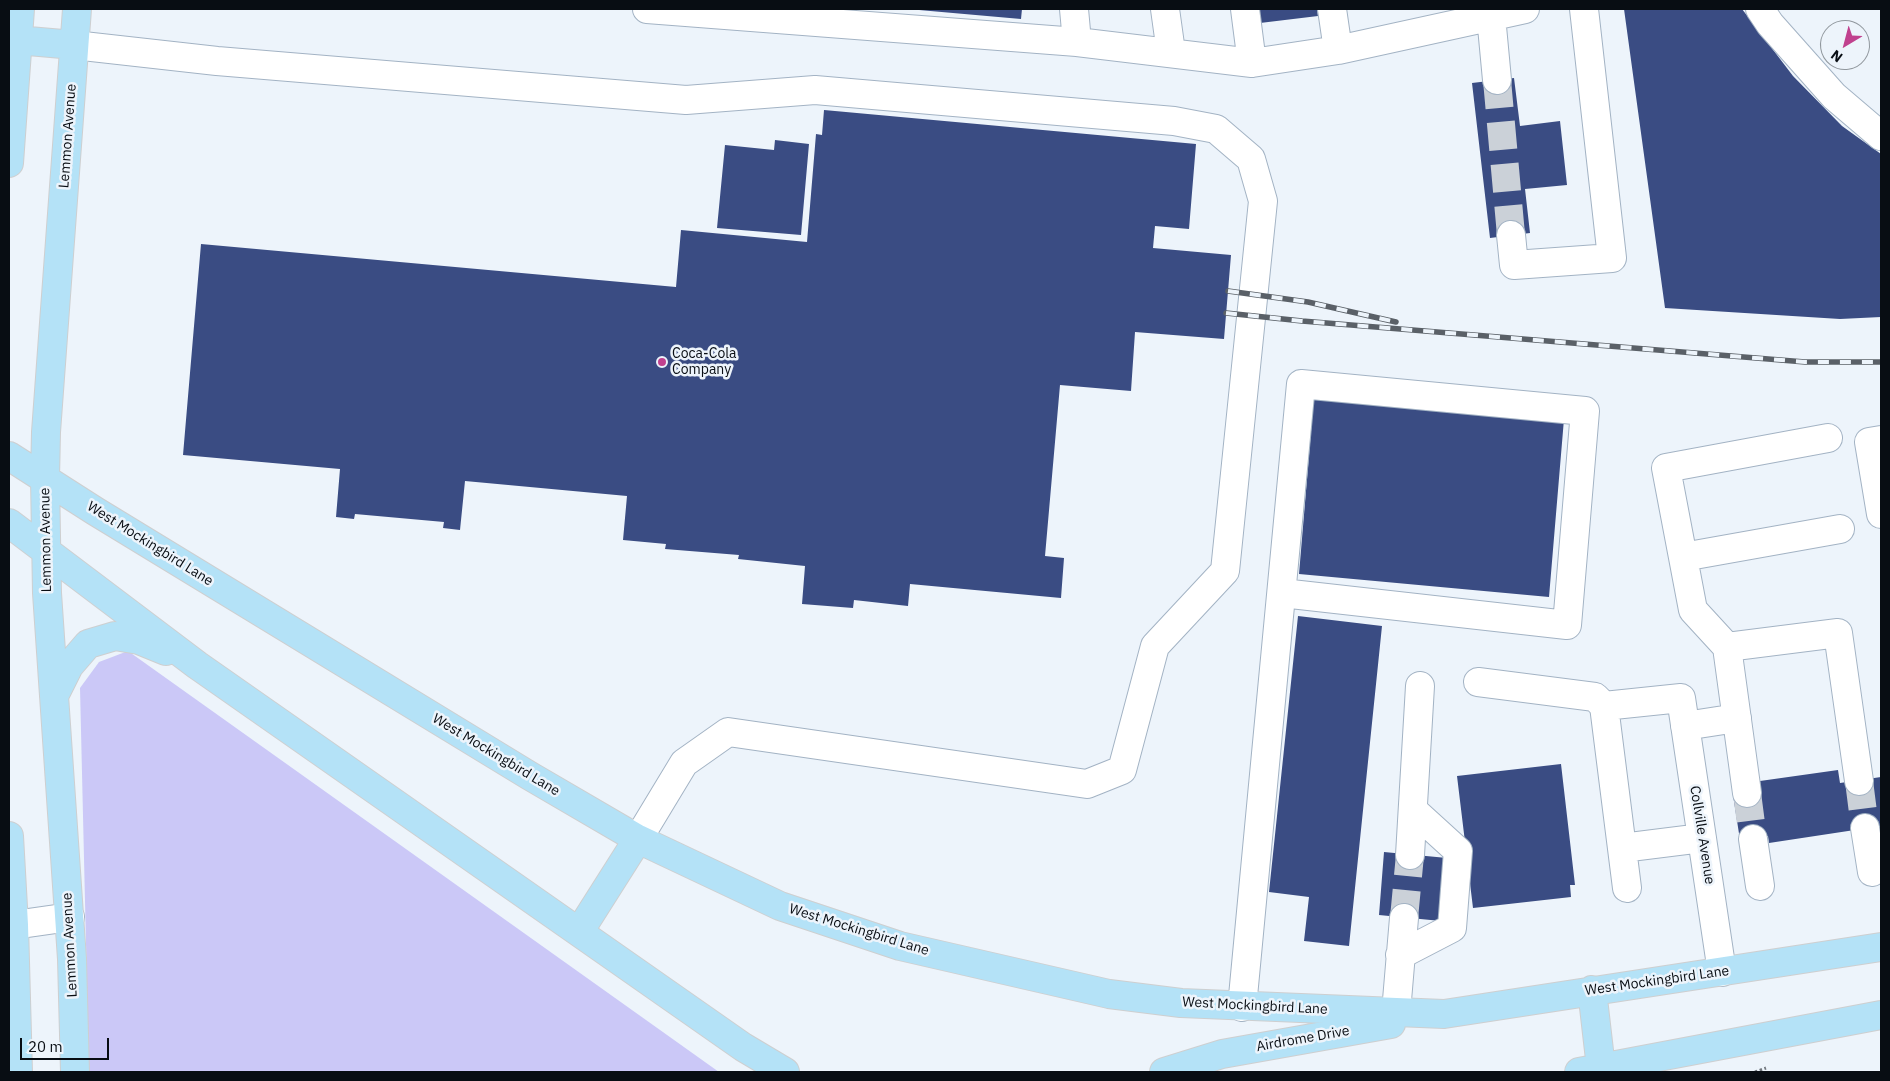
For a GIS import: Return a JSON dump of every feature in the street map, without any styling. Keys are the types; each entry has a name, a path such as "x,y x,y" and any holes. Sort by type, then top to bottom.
{"main road":[{"path":"9,163 13,39 20,9"},
{"name":"Lemmon Avenue","path":"75,1072 70,917 47,594 45,479 47,422 77,9"},
{"path":"13,39 74,45"},
{"name":"West Mockingbird Lane","path":"9,456 530,776 638,839 780,906 900,946 1110,994 1181,1003 1444,1014 1881,947"},
{"path":"9,523 197,665 743,1047 785,1072"},
{"path":"54,696 69,666 88,644 115,636 140,640 197,665"},
{"path":"9,836 18,1072"},
{"path":"579,932 638,839"},
{"path":"1592,990 1594,1071 1881,1015"},
{"name":"Airdrome Drive","path":"1164,1072 1222,1054 1444,1014"},
{"path":"743,1047 765,1072"}],"street":[{"path":"1074,9 1077,42"},
{"path":"1165,9 1171,52"},
{"path":"1245,9 1252,63"},
{"path":"1332,9 1338,50"},
{"path":"665,10 1077,42 1252,63 1338,50 1525,9"},
{"path":"1511,235 1514,265 1612,258 1584,9"},
{"path":"1760,9 1770,24 1834,96 1881,136"},
{"path":"1491,16 1497,80"},
{"path":"74,45 217,62 686,100 815,90 1174,121 1216,129 1251,159 1263,201 1225,571 1154,646 1122,770 1087,784 728,732 684,763 638,839"},
{"path":"1242,1007 1301,384 1585,411 1567,624 1282,593"},
{"path":"1747,793 1727,648 1693,610 1666,468 1828,438"},
{"path":"1881,440 1869,442 1881,514"},
{"path":"1683,557 1840,529"},
{"path":"1727,648 1838,633 1858,781"},
{"path":"1478,682 1595,697 1604,706 1627,888"},
{"path":"1410,855 1420,686"},
{"name":"Collville Avenue","path":"1604,706 1681,698 1722,972"},
{"path":"1685,726 1737,718"},
{"path":"1400,954 1452,928 1458,851 1414,810"},
{"path":"1865,828 1872,872"},
{"path":"1622,848 1702,838"},
{"path":"1753,839 1760,886"},
{"path":"12,927 70,917"},
{"path":"1396,1012 1404,918"}],"shaded area":[{"path":"128,651 719,1072 89,1072 80,688 99,662"}],"building":[{"path":"919,9 1022,9 1021,19"},
{"path":"1258,9 1317,9 1318,16 1260,23"},
{"path":"1624,9 1742,9 1793,76 1842,126 1881,154 1881,317 1840,319 1665,308"},
{"path":"1514,78 1520,126 1560,121 1567,185 1525,189 1530,233 1490,238 1472,83"},
{"name":"Coca-Cola Company","path":"824,110 1196,144 1189,229 1155,226 1153,248 1231,255 1224,339 1135,332 1131,391 1060,385 1045,556 1064,558 1061,598 910,584 908,606 854,600 853,608 802,604 805,566 738,559 739,555 665,549 666,544 623,540 627,496 465,481 460,530 443,528 444,522 355,514 354,519 336,517 340,469 183,455 201,244 676,287 681,230 807,242 816,134 822,135"},
{"path":"775,140 809,144 801,235 717,228 725,145 774,150"},
{"path":"1314,396 1564,419 1549,597 1299,574"},
{"path":"1298,616 1382,626 1349,946 1304,941 1309,897 1269,892"},
{"path":"1561,764 1575,885 1570,885 1571,897 1473,908 1457,776"},
{"path":"1838,770 1840,783 1881,777 1881,826 1769,843 1768,836 1740,840 1733,795 1761,791 1760,781"},
{"path":"1384,852 1447,858 1441,921 1379,915"}],"tunnel":[{"path":"1497,80 1511,235"},
{"path":"1859,781 1865,828"},
{"path":"1747,793 1753,839"},
{"path":"1404,918 1410,855"}],"railway":[{"path":"1228,291 1308,302 1396,322"},
{"path":"1226,313 1302,321 1805,362 1881,362"}],"place":[{"name":"Coca-Cola Company","path":"662,362"}]}
